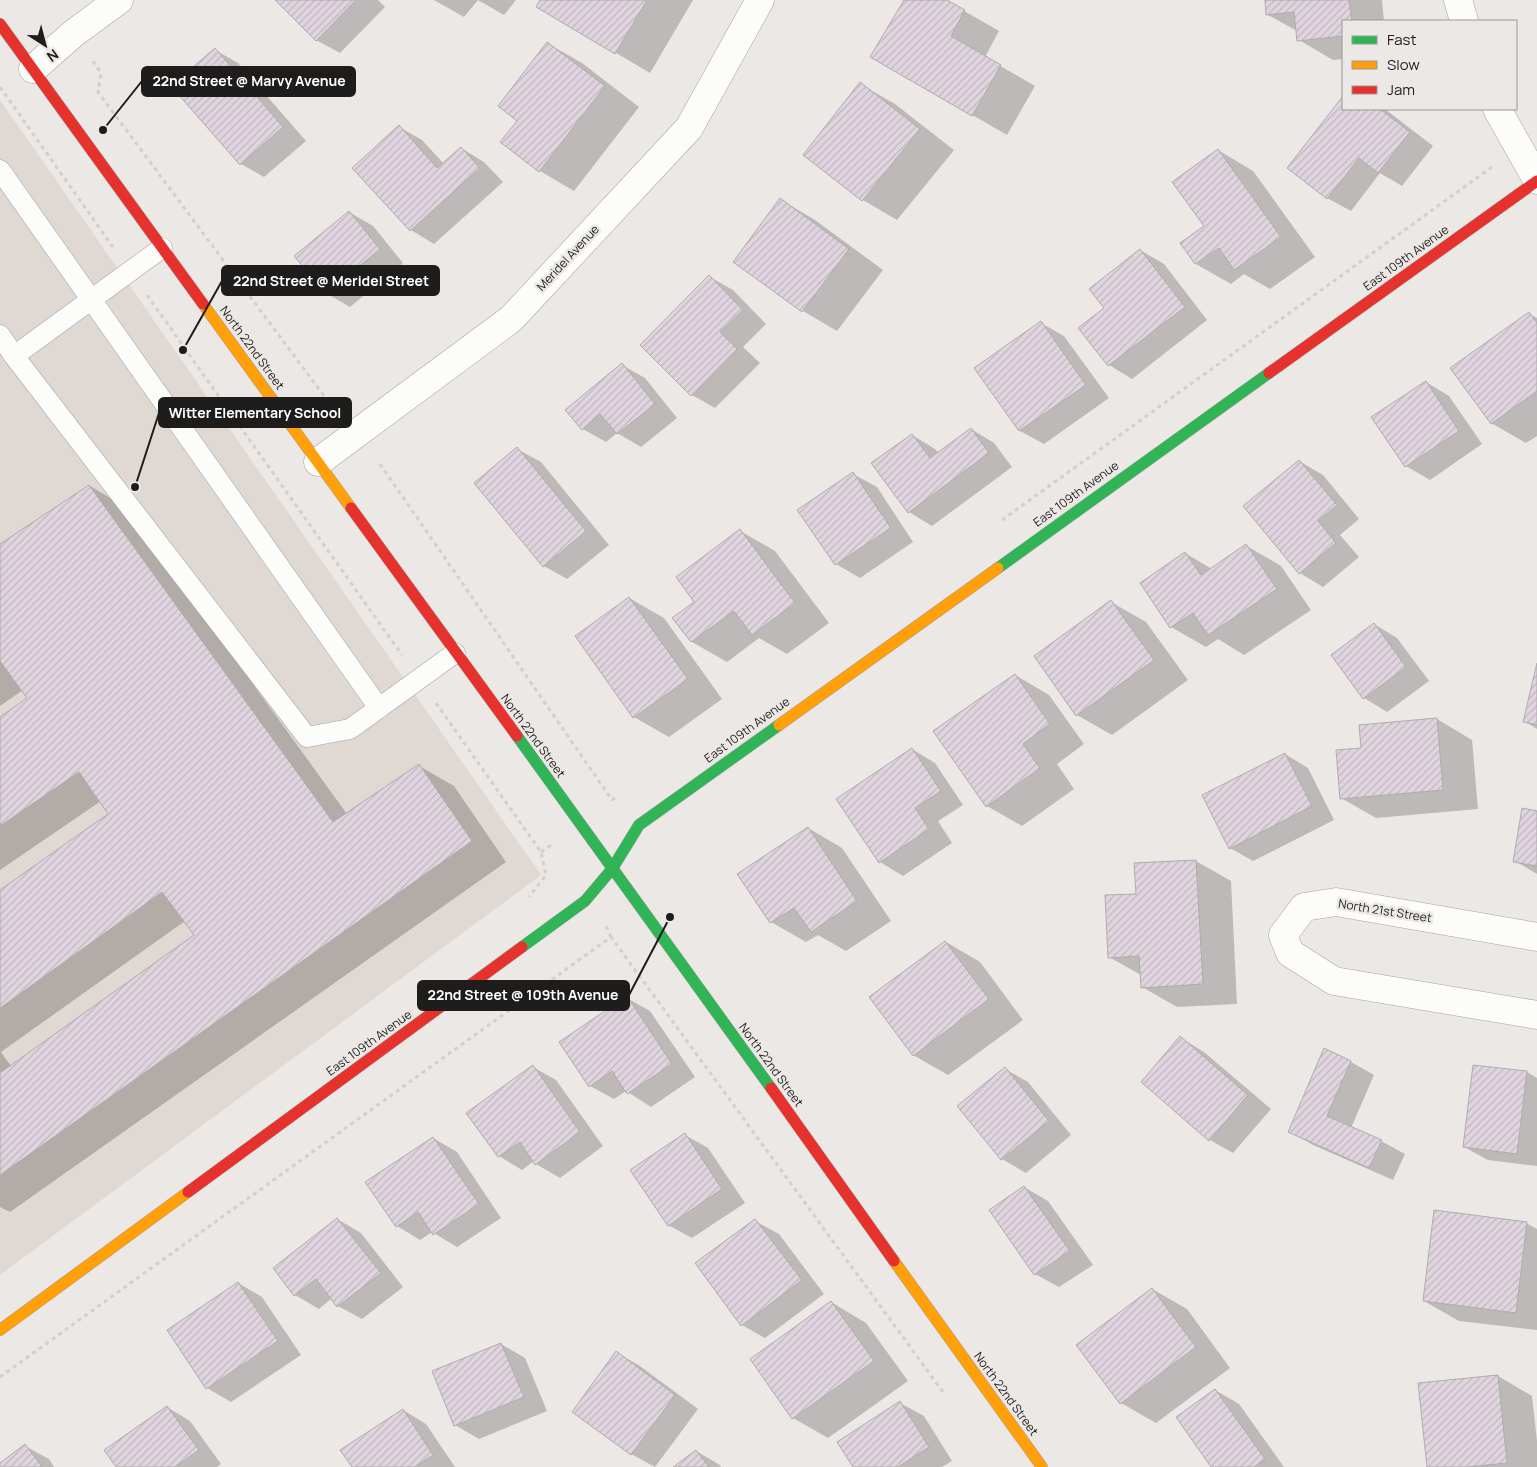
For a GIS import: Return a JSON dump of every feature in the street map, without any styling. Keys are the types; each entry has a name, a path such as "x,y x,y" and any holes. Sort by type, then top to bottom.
{"street":[{"path":"33,69 74,33 120,0"},
{"name":"Meridel Avenue","path":"318,462 511,320 690,128 760,0"},
{"path":"1458,0 1464,20"},
{"name":"North 22nd Street","path":"0,24 637,902 1042,1467"},
{"path":"1498,110 1537,180"},
{"name":"East 109th Avenue","path":"0,1330 585,901 612,869 639,826 1537,180"},
{"name":"North 21st Street","path":"1537,937 1336,902 1304,907 1283,935 1290,953 1334,981 1537,1015"}],"lane":[{"path":"0,170 379,708"},
{"path":"14,356 162,248"},
{"path":"0,335 14,356 307,737 350,729 455,652"}],"path":[{"path":"74,33 101,73 98,92 334,408"},
{"path":"0,87 541,852"},
{"path":"1000,521 1520,149"},
{"path":"380,464 612,800 620,794"},
{"path":"0,1377 611,937 945,1395"}],"shaded area":[{"path":"0,100 541,875 0,1275"}],"building":[{"path":"275,0 356,0 316,41"},
{"path":"540,0 647,0 615,54 536,7"},
{"path":"904,0 947,0 965,10 951,36 1001,65 972,116 870,57"},
{"path":"1265,0 1349,0 1352,20 1342,20 1342,36 1297,41 1294,12 1266,15"},
{"path":"547,42 605,86 539,172 500,142 517,121 498,106"},
{"path":"215,48 283,127 240,165 171,86"},
{"path":"860,82 920,129 862,201 803,155"},
{"path":"1342,97 1342,110 1381,110 1410,132 1378,173 1359,158 1327,199 1287,168"},
{"path":"399,125 437,168 461,147 480,168 410,231 352,168"},
{"path":"1218,149 1281,237 1234,270 1219,248 1195,264 1180,243 1204,226 1172,182"},
{"path":"780,198 849,249 802,312 733,262"},
{"path":"349,211 380,249 326,294 294,256"},
{"path":"1140,249 1185,307 1108,366 1078,328 1104,308 1089,289"},
{"path":"709,275 743,310 720,332 737,349 691,396 640,345"},
{"path":"1529,312 1537,323 1537,391 1491,424 1450,368"},
{"path":"1041,321 1086,385 1019,431 974,368"},
{"path":"622,363 655,404 617,434 600,414 582,430 565,410"},
{"path":"1426,381 1459,431 1405,467 1371,417"},
{"path":"971,428 989,453 908,513 871,463 912,434 930,458"},
{"path":"517,447 586,531 543,567 474,483"},
{"path":"1299,460 1337,505 1318,521 1336,543 1299,574 1243,506"},
{"path":"853,472 891,528 835,565 797,510"},
{"path":"89,485 333,822 419,764 472,841 0,1175 0,1073 194,935 162,892 0,1008 0,890 108,814 79,772 0,826 0,717 27,698 0,661 0,544"},
{"path":"740,529 795,603 752,635 734,611 691,642 672,618 694,602 676,577"},
{"path":"1246,544 1277,589 1208,635 1193,613 1170,628 1140,583 1185,552 1201,575"},
{"path":"629,597 688,679 633,718 575,636"},
{"path":"1111,600 1154,660 1076,716 1034,656"},
{"path":"1374,623 1406,667 1363,699 1331,655"},
{"path":"1537,663 1537,725 1523,722"},
{"path":"1015,674 1050,724 1023,744 1040,768 986,807 933,731"},
{"path":"1437,718 1443,790 1340,799 1336,750 1361,748 1359,725"},
{"path":"912,748 941,791 915,808 929,829 879,863 836,799"},
{"path":"1285,753 1312,806 1229,849 1202,795"},
{"path":"1522,808 1537,811 1537,866 1513,862"},
{"path":"808,827 857,901 811,932 794,908 770,923 737,874"},
{"path":"1196,860 1203,984 1141,988 1139,956 1108,958 1105,895 1136,894 1134,863"},
{"path":"945,941 989,999 913,1056 869,997"},
{"path":"627,996 672,1064 627,1094 612,1071 589,1087 559,1042"},
{"path":"1180,1036 1248,1095 1209,1141 1141,1082"},
{"path":"1324,1048 1351,1061 1327,1116 1382,1140 1369,1168 1288,1132"},
{"path":"533,1065 580,1132 535,1165 520,1142 498,1157 466,1113"},
{"path":"1473,1065 1527,1071 1517,1154 1463,1147"},
{"path":"1005,1067 1049,1121 1001,1160 957,1106"},
{"path":"685,1133 722,1189 668,1226 630,1170"},
{"path":"433,1137 479,1204 433,1235 418,1212 396,1227 365,1182"},
{"path":"1024,1186 1070,1251 1034,1275 989,1210"},
{"path":"1434,1210 1527,1222 1516,1313 1423,1301"},
{"path":"337,1218 381,1273 337,1307 316,1279 294,1296 273,1268"},
{"path":"755,1219 802,1280 741,1326 695,1263"},
{"path":"238,1282 278,1341 206,1389 167,1330"},
{"path":"1152,1288 1196,1347 1120,1404 1076,1345"},
{"path":"831,1301 874,1361 792,1419 750,1359"},
{"path":"501,1343 524,1397 454,1426 432,1371"},
{"path":"616,1351 675,1395 631,1455 572,1412"},
{"path":"1498,1375 1507,1463 1467,1467 1427,1467 1418,1383"},
{"path":"1215,1389 1265,1459 1254,1467 1211,1467 1176,1417"},
{"path":"900,1401 929,1447 898,1467 853,1467 837,1442"},
{"path":"167,1406 199,1450 175,1467 116,1467 104,1450"},
{"path":"403,1409 433,1455 415,1467 352,1467 340,1450"},
{"path":"25,1444 42,1467 0,1467 0,1463"},
{"path":"696,1450 709,1467 673,1467"}],"traffic: fast":[{"path":"998,568 1269,373"},
{"path":"522,947 585,901 612,869 639,825 779,725"},
{"path":"517,736 771,1088"}],"traffic: slow":[{"path":"203,304 351,508"},
{"path":"779,725 998,568"},
{"path":"0,1330 188,1192"},
{"path":"894,1261 1042,1467"}],"traffic: jam":[{"path":"0,24 203,304"},
{"path":"1269,373 1537,181"},
{"path":"351,508 517,736"},
{"path":"188,1192 522,947"},
{"path":"771,1088 894,1261"}],"place":[{"name":"22nd Street @ Marvy Avenue","path":"103,130"},
{"name":"22nd Street @ Meridel Street","path":"183,350"},
{"name":"Witter Elementary School","path":"135,487"},
{"name":"22nd Street @ 109th Avenue","path":"670,917"}]}
